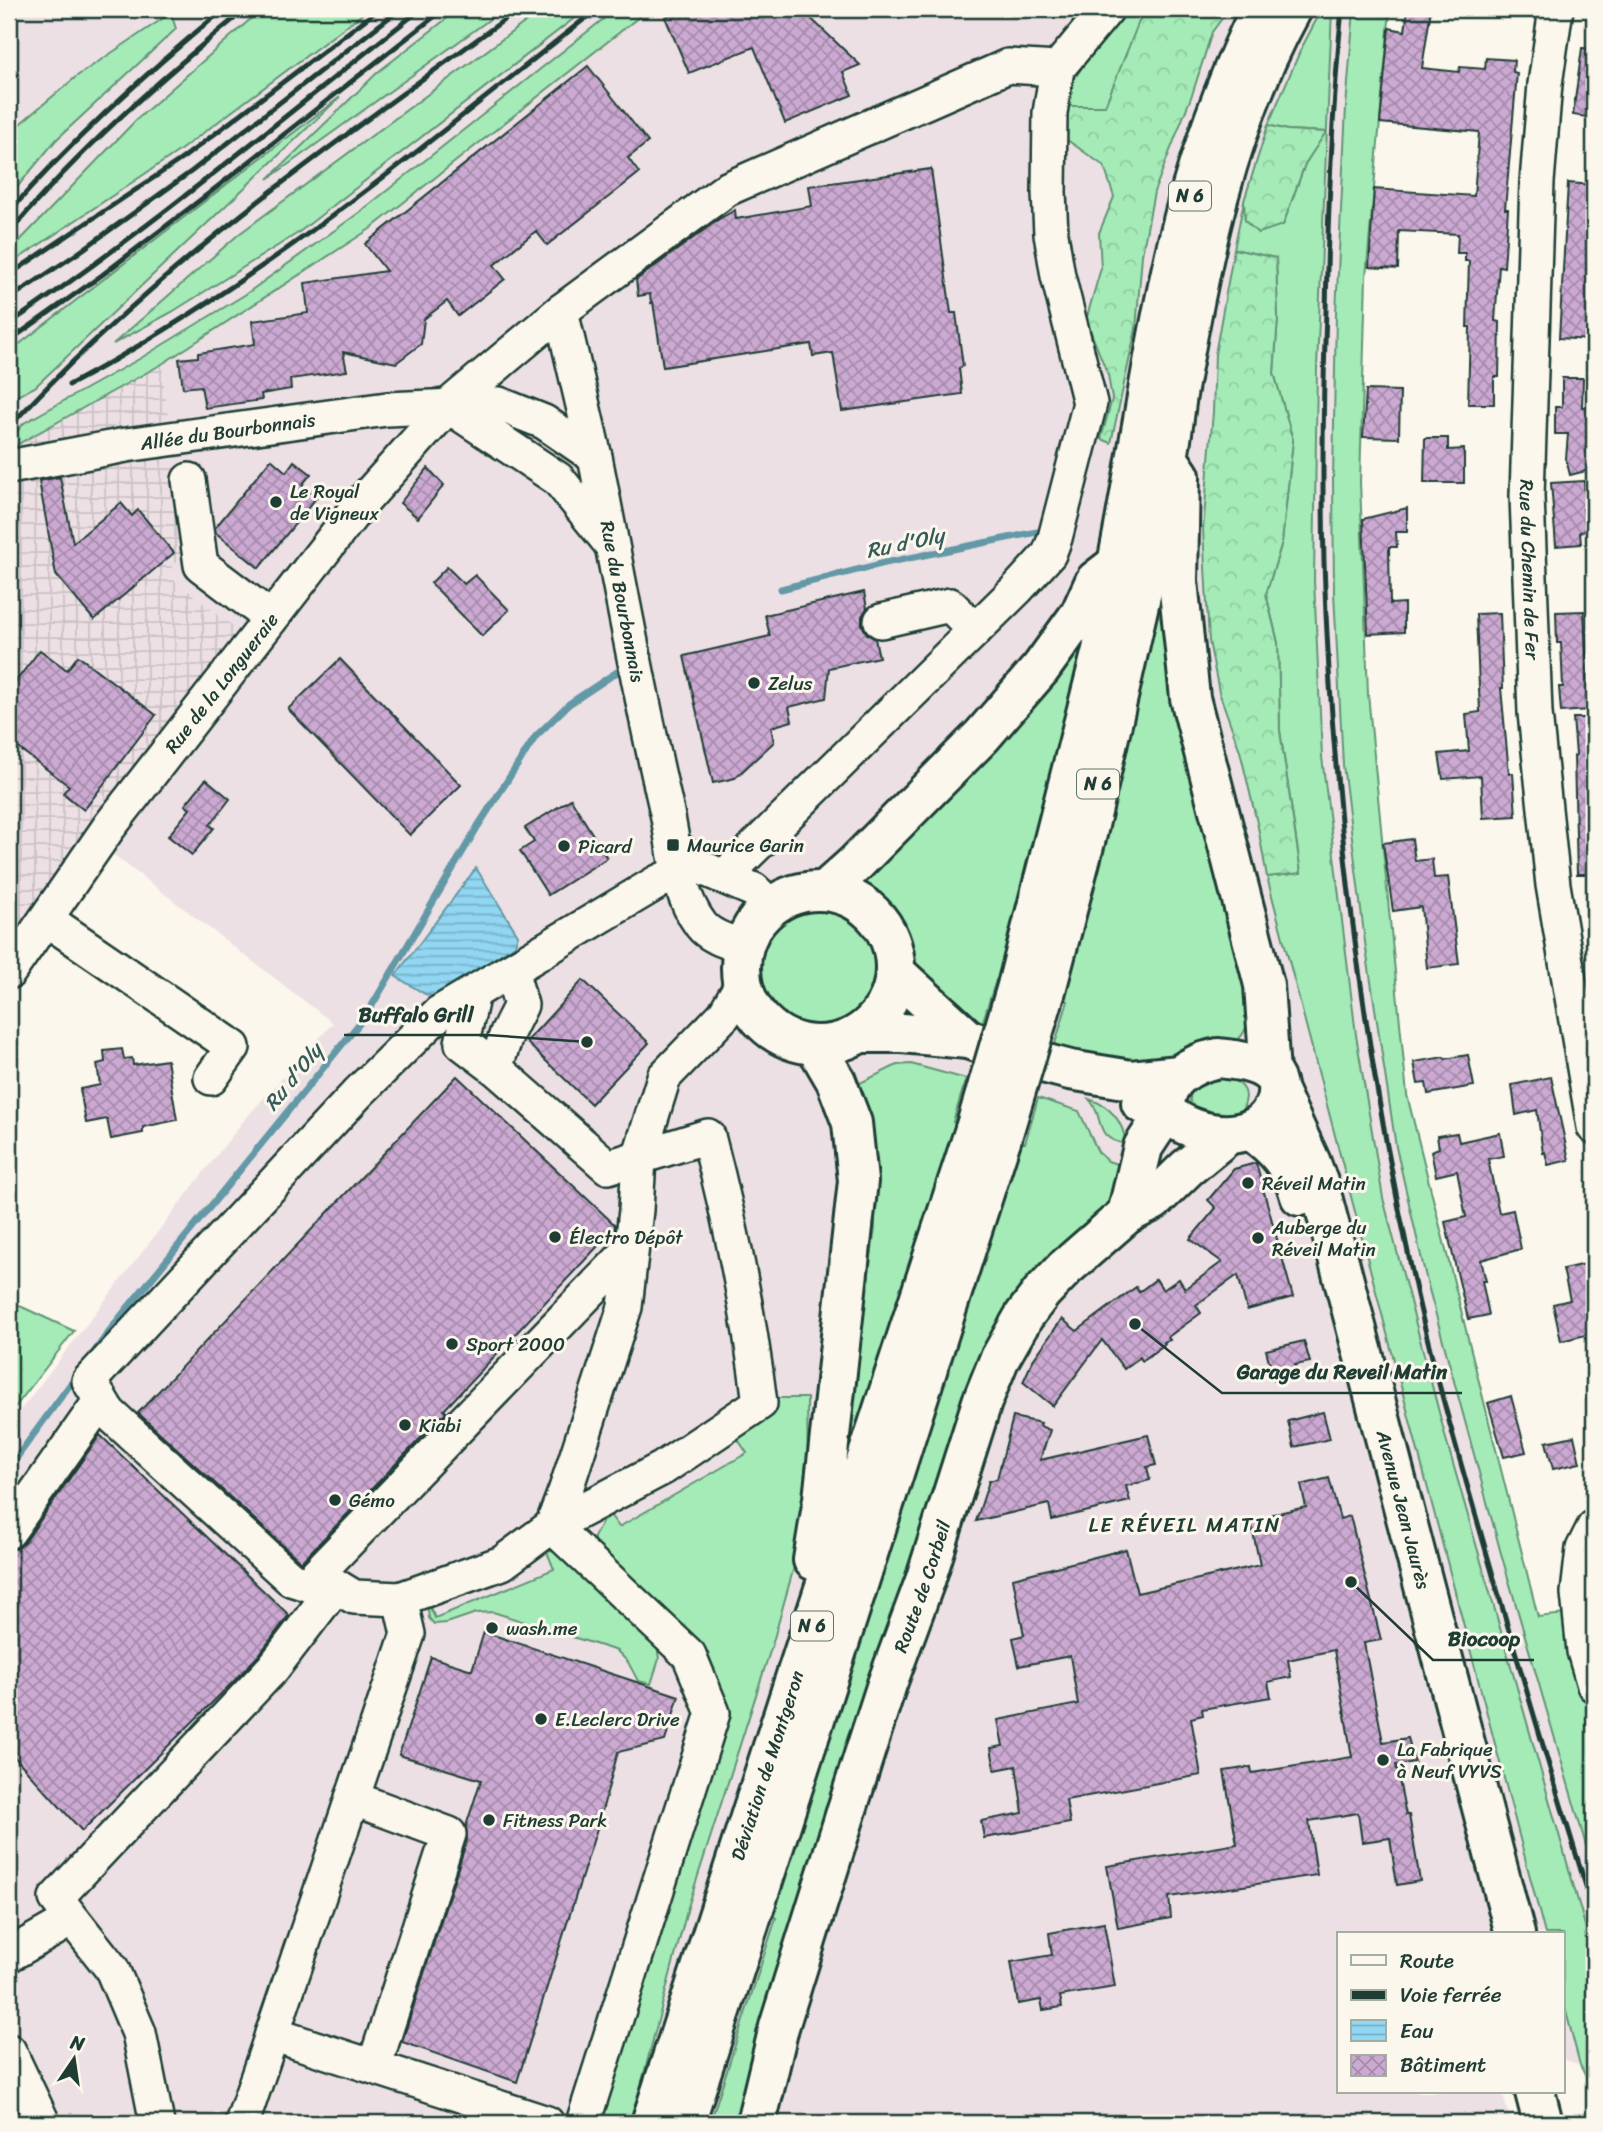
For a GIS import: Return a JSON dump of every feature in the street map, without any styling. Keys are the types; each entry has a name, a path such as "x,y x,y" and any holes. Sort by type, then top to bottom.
{"main road":[{"name":"N 6","path":"989,1133 1031,990 1096,676 1125,576 1168,458 1214,210 1253,94 1275,12"},
{"name":"N 6","path":"1125,576 1168,292 1189,202 1220,102 1240,53 1275,12"},
{"path":"1168,458 1180,476 1178,581 1190,698 1264,985 1276,1102 1262,1123 1238,1133"},
{"path":"825,891 982,736 1041,668 1080,614 1095,581 1125,576"},
{"path":"825,891 848,897 868,909 884,927 893,949 895,973 891,996 871,1025 839,1043 815,1045 795,1042 776,1033 760,1020 749,1003 742,984 740,965 743,947 750,931 771,906 806,892 825,891"},
{"path":"895,973 968,1039"},
{"path":"861,1032 968,1039 1012,1055 1070,1070 1131,1080 1179,1075 1205,1061 1219,1058 1253,1064 1274,1082"},
{"path":"794,1679 823,1499 858,1181 852,1123 836,1081 815,1045"},
{"path":"1070,1070 1122,1097 1166,1112 1182,1124 1238,1133 1269,1143 1290,1170 1348,1368 1479,1841 1494,1932"},
{"path":"1127,1214 1143,1147 1166,1112 1165,1093 1179,1075"},
{"name":"Avenue Jean Jaurès","path":"1274,1082 1319,1185 1479,1841 1514,1932"},
{"path":"1122,1097 1140,1131 1143,1147"},
{"name":"Déviation de Montgeron","path":"651,2123 794,1679 989,1133"},
{"name":"Déviation de Montgeron","path":"685,2123 989,1133"},
{"name":"Route de Corbeil","path":"757,2123 779,2026 887,1684 914,1615 989,1383 1011,1335 1042,1292 1084,1250 1127,1214 1153,1201 1187,1168 1238,1133"},
{"path":"1536,2094 1543,2123"},
{"path":"1557,2094 1564,2123"}],"street":[{"path":"724,877 1036,570 1049,554 1090,403 1058,276 1051,234 1050,113 1057,69 1107,9"},
{"name":"Rue du Chemin de Fer","path":"1556,9 1545,84 1537,182 1527,496 1535,713 1553,885 1594,1127"},
{"name":"Rue de la Longueraie","path":"9,972 109,827 357,508 447,406 561,312 727,189 1008,66 1057,69"},
{"name":"Rue du Bourbonnais","path":"561,312 595,457 639,688 676,859 692,911 703,928 721,940 743,947"},
{"path":"447,406 499,404 544,422 595,457"},
{"path":"447,406 558,479 613,547"},
{"name":"Allée du Bourbonnais","path":"9,467 153,441 387,409 447,406"},
{"path":"190,481 201,565 271,618"},
{"path":"881,621 950,605 975,630"},
{"path":"472,993 462,1043 495,1068 608,1167 708,1136 723,1193 760,1403 663,1468 552,1527 502,1563 400,1599 354,1597 321,1585 292,1579 109,1413 89,1381 358,1094 439,1013 472,993 658,882 676,859 754,890 771,906"},
{"path":"46,919 233,1047 211,1078"},
{"path":"495,1068 507,1033 521,1005 511,970"},
{"path":"552,1527 625,1307 639,1158 664,1077 724,1015 742,984"},
{"path":"157,2123 139,2033 112,1969 56,1898 273,1668 321,1585 632,1249"},
{"path":"9,1531 101,1400"},
{"path":"552,1527 689,1655 713,1713 583,2123"},
{"path":"1594,1527 1583,1549 1578,1592 1584,1651 1594,1685"},
{"path":"242,2123 408,1634 400,1599"},
{"path":"352,1798 449,1834 374,2067"},
{"path":"9,1955 72,1919"},
{"path":"272,2034 547,2123"},
{"path":"9,2051 43,2123"}],"shaded area":[{"path":"9,9 1390,9 1365,280 1360,482 1368,694 1407,1095 1534,1605 1594,1788 1594,2093 1580,2065 1564,2059 1564,1932 1337,1932 1337,2094 1503,2094 1511,2123 9,2123 9,1425 244,1120 333,1023 89,836 166,574 162,364 9,450"},
{"path":"162,364 183,554 166,574 246,636 9,972 9,450"}],"green space":[{"path":"262,9 369,9 179,151 9,265 9,252 136,120"},
{"path":"459,9 504,9 268,179 378,72"},
{"path":"543,9 586,9 298,233 172,312 113,344 239,234"},
{"path":"616,9 649,9 370,229 162,364 9,449 9,440 24,423 141,358 246,294 360,212"},
{"path":"1120,9 1146,9 1105,106 1065,106 1073,81"},
{"path":"1144,9 1229,9 1212,32 1193,92 1154,192 1142,255 1136,329 1111,443 1101,439 1112,399 1108,375 1086,320 1101,268 1099,233 1114,197 1104,166 1063,137 1065,106 1105,106"},
{"path":"1322,9 1332,9 1317,367 1314,580 1322,757 1356,1035 1383,1198 1446,1439 1594,1957 1594,2093 1580,2065 1564,2004 1564,1932 1544,1932 1267,877 1301,873 1280,731 1278,643 1266,594 1282,542 1293,440 1274,373 1278,318 1276,258 1234,249 1244,201 1245,221 1283,225 1305,164 1325,132 1287,130 1268,125 1301,49"},
{"path":"1354,9 1390,9 1366,277 1360,482 1368,694 1407,1095 1538,1617 1565,1614 1594,1722 1594,1873 1502,1557 1427,1282 1396,1147 1365,942 1343,765 1334,593 1336,313 1346,107"},
{"path":"171,13 176,29 56,140 9,197 9,133 77,76"},
{"path":"340,97 35,387 9,400 9,352"},
{"path":"1268,125 1287,130 1326,132 1305,164 1283,225 1258,233 1245,221 1244,201"},
{"path":"1234,249 1276,258 1278,318 1274,373 1293,440 1282,542 1266,594 1278,643 1280,731 1301,873 1267,877 1240,751 1219,692 1209,641 1203,530 1215,354"},
{"path":"1155,595 1164,596 1247,968 1250,1006 1247,1025 1238,1040 1156,1069 1054,1047 1068,1001 1062,999"},
{"path":"1084,644 1000,981 996,980 981,1027 915,970 904,930 889,906 868,890 854,886 988,757 1040,699 1077,645"},
{"path":"820,909 843,913 862,926 875,945 879,968 875,991 862,1010 843,1023 820,1027 797,1023 778,1010 765,991 761,968 765,945 778,926 797,913"},
{"path":"911,1064 966,1079 953,1122 957,1123 832,1507 859,1346 875,1228 872,1141 858,1084 897,1065"},
{"path":"1226,1077 1239,1083 1245,1091 1245,1101 1240,1114 1225,1118 1193,1108 1191,1095 1199,1085"},
{"path":"1038,1098 1079,1111 1098,1152 1108,1161 1126,1167 1108,1208 1037,1280 745,2123 710,2123 776,1918 772,1916 784,1872 1020,1143 1025,1143"},
{"path":"1089,1099 1104,1106 1115,1116 1122,1128 1126,1144 1115,1141 1103,1132"},
{"path":"9,1301 74,1331 9,1415"},
{"path":"775,1398 807,1398 808,1471 797,1556 773,1642 688,1907 631,2123 592,2123 719,1720 594,1545 594,1537 608,1512 619,1527 747,1453 737,1438 764,1421"},
{"path":"547,1552 562,1552 657,1645 659,1659 651,1684 638,1681 628,1662 617,1651 493,1612 476,1613 447,1623 434,1624 429,1618 427,1601 435,1618 554,1569"}],"water":[{"path":"476,868 518,935 515,945 435,997 425,994 395,976"}],"building":[{"path":"687,9 801,9 860,65 843,72 852,95 785,123 754,47 689,73 665,17"},
{"path":"1408,9 1431,9 1422,68 1459,72 1460,67 1485,69 1486,58 1514,60 1513,72 1517,73 1505,209 1508,209 1504,267 1499,266 1495,321 1500,322 1499,377 1494,377 1494,404 1468,404 1469,261 1465,261 1465,253 1457,253 1458,234 1399,231 1398,269 1369,267 1374,189 1474,196 1479,132 1380,123 1389,28 1405,31"},
{"path":"1582,48 1594,49 1594,118 1573,115"},
{"path":"588,66 648,142 628,158 639,173 547,245 536,231 494,265 505,279 458,316 447,301 424,319 421,344 396,363 343,352 347,371 290,379 291,389 261,394 262,400 205,408 201,386 183,388 179,359 198,357 198,353 255,344 252,321 308,313 305,283 386,271 365,244"},
{"path":"931,169 951,313 956,313 963,366 959,368 962,394 842,411 833,353 813,356 811,344 663,367 653,302 651,303 650,294 638,296 636,280 735,210 736,219 812,206 809,186"},
{"path":"1568,183 1594,185 1590,265 1594,266 1594,271 1590,340 1559,338"},
{"path":"1562,378 1583,378 1582,407 1594,407 1594,469 1570,475 1566,459 1568,434 1555,434 1555,407 1562,407"},
{"path":"1366,390 1400,391 1399,438 1363,437"},
{"path":"1425,438 1448,438 1448,450 1464,449 1464,483 1424,483"},
{"path":"271,459 286,472 294,461 311,474 302,485 317,497 259,568 216,533 215,528"},
{"path":"428,468 444,485 418,518 400,503"},
{"path":"60,477 73,543 121,503 132,516 138,510 174,553 94,620 56,575 39,481"},
{"path":"1584,481 1586,509 1583,509 1586,531 1580,532 1581,544 1556,546 1551,483"},
{"path":"1407,508 1407,532 1396,532 1397,547 1389,547 1390,604 1404,603 1404,632 1368,634 1363,519"},
{"path":"447,567 464,584 475,575 509,610 482,636 431,583"},
{"name":"Zelus","path":"864,592 867,608 862,616 862,625 867,634 875,639 879,657 829,668 826,698 789,707 792,721 771,727 774,742 735,778 713,783 684,656 770,636 765,615"},
{"path":"1584,611 1589,710 1561,712 1561,643 1557,643 1556,612"},
{"path":"1500,613 1501,688 1516,816 1483,818 1481,776 1443,779 1439,754 1469,751 1466,714 1480,712 1476,614"},
{"path":"40,650 67,670 78,656 156,715 84,810 63,793 69,786 9,741 9,690"},
{"path":"340,659 461,785 410,835 288,709"},
{"path":"1573,718 1594,718 1594,874 1577,874"},
{"path":"206,779 230,799 210,825 214,828 192,855 168,836 190,809 185,805"},
{"name":"Picard","path":"571,799 607,858 548,895 520,851 534,842 525,828"},
{"path":"1412,839 1415,861 1432,859 1434,878 1448,877 1459,964 1427,968 1421,907 1393,911 1383,843"},
{"path":"583,980 649,1043 591,1104 526,1042"},
{"path":"122,1049 124,1059 132,1058 133,1065 167,1060 177,1120 143,1127 143,1133 111,1139 107,1119 86,1123 80,1089 100,1085 97,1064 105,1062 104,1051"},
{"path":"1468,1055 1474,1086 1428,1094 1426,1083 1418,1084 1414,1062"},
{"path":"457,1076 615,1225 615,1228 444,1410 446,1412 301,1562 138,1413"},
{"path":"1551,1077 1569,1160 1548,1165 1545,1152 1543,1153 1537,1110 1516,1115 1512,1085"},
{"path":"1457,1133 1459,1142 1500,1133 1504,1156 1488,1159 1499,1213 1513,1210 1521,1249 1481,1260 1489,1315 1468,1319 1445,1222 1466,1217 1457,1171 1436,1176 1431,1151 1439,1148 1437,1136"},
{"path":"1256,1163 1293,1297 1247,1310 1238,1275 1196,1305 1201,1313 1168,1337 1170,1340 1142,1361 1140,1357 1124,1369 1102,1340 1053,1406 1023,1382 1033,1360 1062,1319 1077,1331 1136,1287 1139,1292 1156,1279 1163,1290 1179,1279 1185,1289 1222,1262 1190,1239 1216,1208 1208,1200 1234,1169"},
{"path":"1585,1264 1587,1275 1590,1274 1594,1300 1594,1333 1561,1341 1553,1304 1570,1300 1563,1269"},
{"path":"1304,1341 1310,1362 1295,1365 1297,1375 1274,1380 1266,1350"},
{"path":"1511,1396 1526,1452 1504,1457 1488,1403"},
{"path":"1323,1412 1330,1439 1294,1447 1288,1421"},
{"path":"1013,1417 1041,1423 1040,1426 1050,1430 1040,1460 1148,1435 1156,1465 1147,1467 1150,1480 1126,1486 1130,1501 1052,1520 1049,1504 976,1521 989,1481 997,1479"},
{"path":"100,1435 289,1615 258,1656 82,1831 9,1751 9,1554 25,1542"},
{"path":"1574,1436 1580,1463 1553,1469 1546,1442"},
{"path":"1329,1478 1340,1519 1350,1516 1381,1640 1364,1643 1383,1742 1408,1738 1415,1762 1396,1765 1406,1815 1409,1815 1420,1881 1397,1885 1390,1838 1362,1842 1358,1813 1309,1821 1317,1875 1169,1897 1171,1918 1118,1928 1107,1866 1237,1844 1224,1771 1251,1767 1252,1773 1352,1757 1334,1650 1288,1660 1291,1677 1268,1682 1271,1697 1202,1709 1203,1715 1191,1718 1201,1775 1066,1800 1070,1823 984,1838 981,1821 1023,1813 1016,1766 995,1770 991,1748 1003,1746 998,1720 1078,1704 1070,1656 1019,1666 1013,1638 1024,1635 1013,1578 1126,1549 1137,1593 1260,1565 1251,1523 1274,1518 1273,1514 1306,1507 1301,1485"},
{"path":"484,1632 679,1696 665,1741 618,1752 599,1822 517,2082 402,2042 467,1840 466,1826 481,1780 399,1755 431,1657 472,1670"},
{"path":"1104,1923 1115,1987 1060,1996 1062,2007 1043,2010 1041,2000 1018,2004 1011,1962 1052,1955 1049,1933"}],"waterway":[{"name":"Ru d'Oly","path":"781,589 885,563 1037,532"},
{"name":"Ru d'Oly","path":"92,1355 367,1014 478,826 536,736 569,704 617,672"},
{"name":"Ru d'Oly","path":"9,1468 77,1375"}],"railway":[{"path":"9,212 112,106 224,9"},
{"path":"9,233 122,115 246,9"},
{"path":"9,275 183,158 379,9"},
{"path":"9,299 192,171 400,9"},
{"path":"9,324 115,249 421,9"},
{"path":"9,341 102,275 444,9"},
{"path":"9,427 91,344 253,205 519,9"},
{"path":"69,385 140,345 276,257 406,160 597,9"},
{"path":"1342,9 1328,234 1323,531 1334,747 1366,1022 1398,1204 1425,1328 1501,1602 1594,1912"}],"place":[{"name":"Le Royal de Vigneux","path":"276,502"},
{"name":"Zelus","path":"754,683"},
{"name":"Maurice Garin","path":"673,845"},
{"name":"Picard","path":"564,846"},
{"name":"Buffalo Grill","path":"587,1042"},
{"name":"Réveil Matin","path":"1248,1183"},
{"name":"Électro Dépôt","path":"555,1237"},
{"name":"Auberge du Réveil Matin","path":"1258,1238"},
{"name":"Garage du Reveil Matin","path":"1135,1324"},
{"name":"Sport 2000","path":"452,1344"},
{"name":"Kiabi","path":"405,1425"},
{"name":"Gémo","path":"335,1500"},
{"name":"Biocoop","path":"1351,1582"},
{"name":"wash.me","path":"492,1628"},
{"name":"E.Leclerc Drive","path":"541,1719"},
{"name":"La Fabrique à Neuf VYVS","path":"1383,1760"},
{"name":"Fitness Park","path":"489,1820"}],"district":[{"name":"LE RÉVEIL MATIN","path":"1185,1525"}]}
